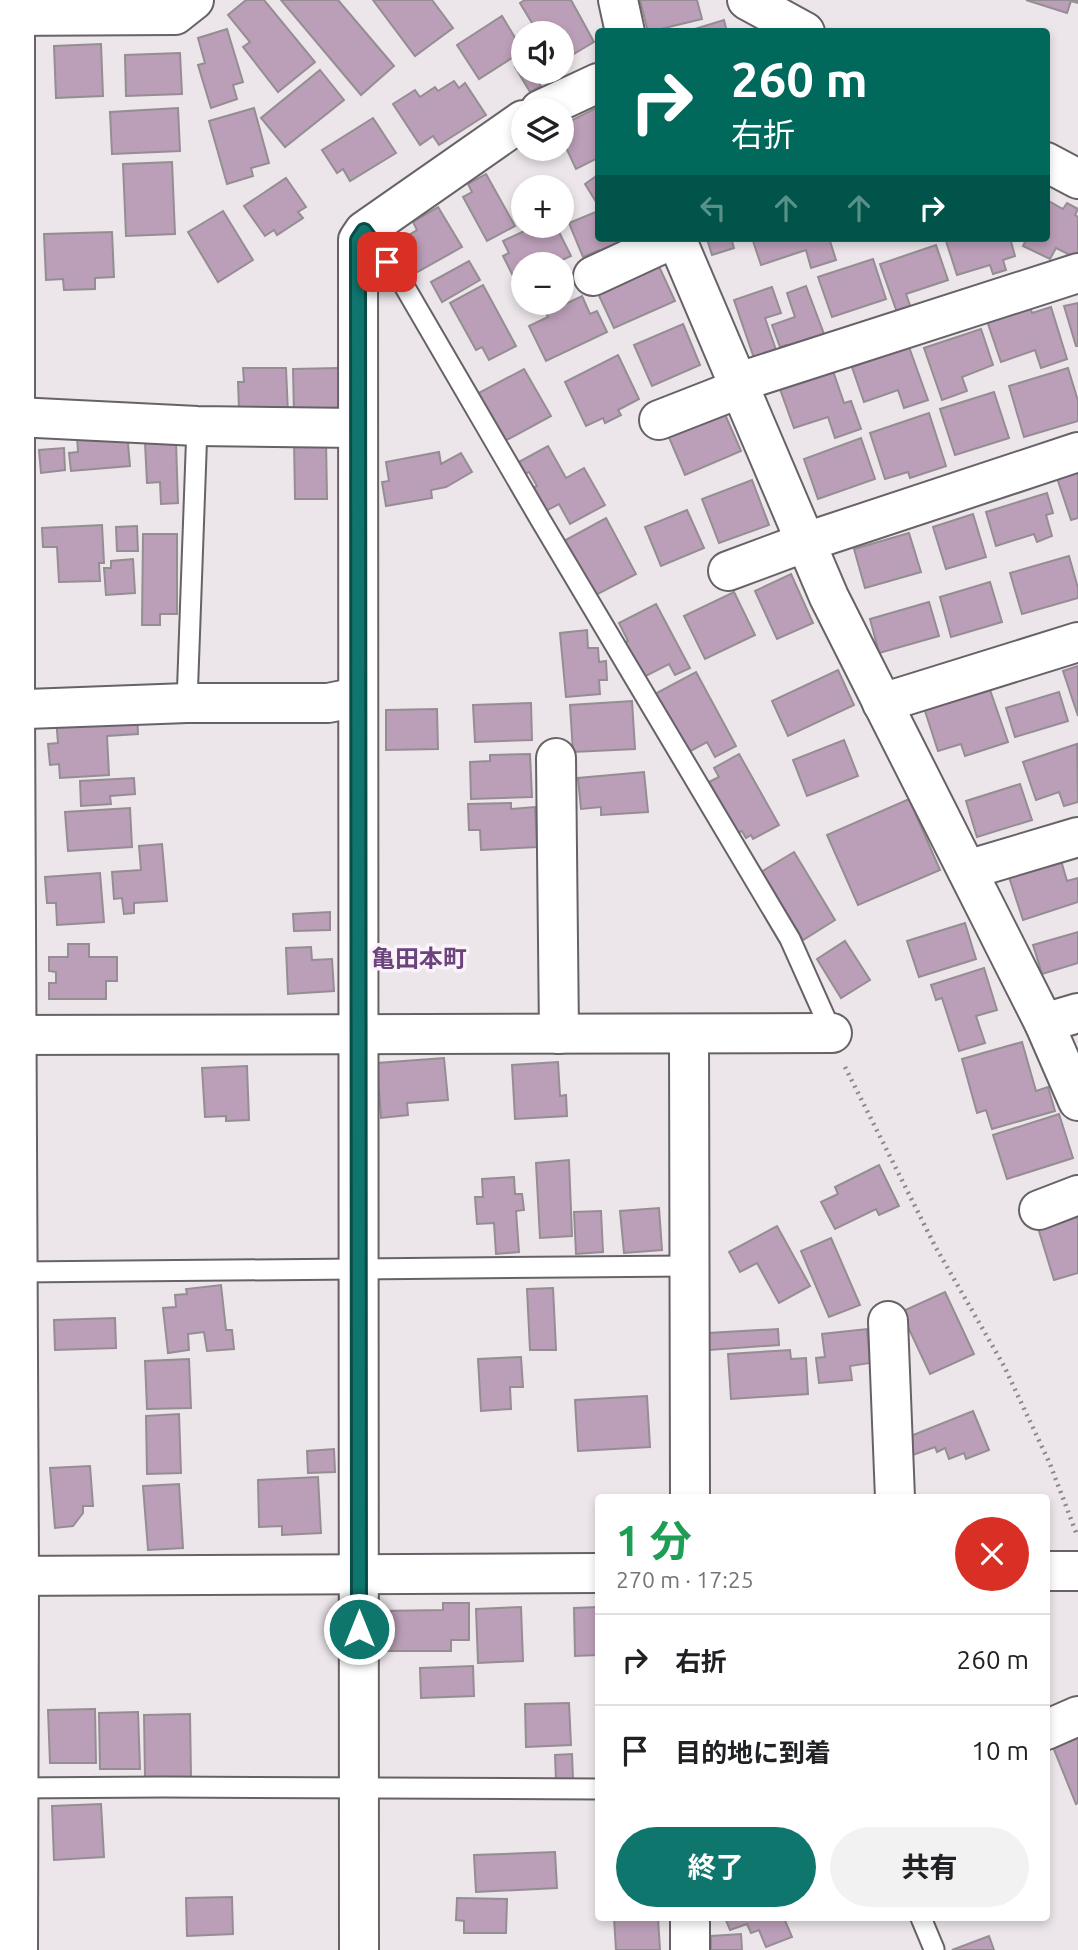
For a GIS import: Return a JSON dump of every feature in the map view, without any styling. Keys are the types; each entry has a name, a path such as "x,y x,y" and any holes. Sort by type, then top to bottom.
{"street":[{"path":"18,1950 9,1788 10,1576 19,1272 9,1035 8,709 17,417 10,11 176,15 194,0"},
{"path":"618,0 624,28"},
{"path":"747,0 798,28"},
{"path":"566,98 595,84"},
{"path":"359,1950 358,240 364,231 511,128"},
{"path":"1050,164 1078,179"},
{"path":"593,276 667,242"},
{"path":"678,242 829,597 967,870 1061,1018 1078,1101"},
{"path":"659,420 740,385 1078,273"},
{"path":"17,417 197,426 358,428"},
{"path":"728,571 806,542 1078,452"},
{"path":"882,703 1078,642"},
{"path":"8,709 187,703 328,703 358,697"},
{"path":"556,758 559,1034"},
{"path":"967,870 1078,837"},
{"path":"689,1034 690,1494"},
{"path":"9,1035 832,1034"},
{"path":"1039,1210 1078,1195"},
{"path":"888,1321 895,1494"},
{"path":"1050,1571 1078,1571"},
{"path":"10,1576 595,1573"},
{"path":"1050,1728 1078,1716"},
{"path":"690,1921 690,1950"}],"lane":[{"path":"364,231 399,277 790,939 832,1034"},
{"path":"187,703 197,426"},
{"path":"19,1272 688,1266"},
{"path":"9,1788 595,1789"},
{"path":"922,1921 934,1949"}],"path":[{"path":"832,1034 840,1056 935,1246 1004,1366 1050,1464 1078,1539"}],"building":[{"path":"246,0 264,0 315,62 278,92 243,47 250,42 228,15"},
{"path":"281,0 338,0 394,66 361,95"},
{"path":"373,0 432,0 453,28 415,56"},
{"path":"525,0 571,0 594,42 574,54 574,21 531,21 520,3"},
{"path":"640,0 697,0 702,19 665,28 647,28"},
{"path":"1026,0 1078,0 1078,3 1071,1 1067,13"},
{"path":"502,16 511,31 511,59 479,79 457,45"},
{"path":"724,20 726,28 698,28"},
{"path":"227,29 243,82 233,85 237,99 211,108 198,65 205,63 198,38"},
{"path":"101,44 103,96 56,98 54,46"},
{"path":"180,53 182,94 126,96 125,55"},
{"path":"320,70 344,100 285,147 261,118"},
{"path":"454,81 459,88 465,83 486,115 439,145 433,136 420,145 393,104 415,90 420,97 435,87 438,91"},
{"path":"525,84 540,84 541,86 530,92"},
{"path":"178,108 180,151 112,154 110,112"},
{"path":"254,108 269,163 251,168 253,176 227,184 209,121"},
{"path":"595,108 595,160 576,169 572,161 574,119"},
{"path":"373,118 396,153 350,181 343,169 337,173 322,150"},
{"path":"172,162 175,234 126,236 123,164"},
{"path":"486,174 511,219 511,228 487,241 463,197 472,192 468,184"},
{"path":"595,177 595,200 585,184"},
{"path":"286,178 306,207 298,212 303,218 277,235 274,230 265,236 244,206"},
{"path":"1050,202 1063,209 1067,203 1078,209 1075,215 1078,217 1076,258 1056,248 1050,259 1023,246 1025,242 1050,242"},
{"path":"438,207 462,247 414,274 395,243 417,230 413,222"},
{"path":"223,211 253,260 218,282 188,232"},
{"path":"595,212 595,242 618,242 621,247 602,256 599,250 583,257 574,235 574,221"},
{"path":"112,232 114,277 95,278 95,289 64,290 63,279 46,280 44,234"},
{"path":"511,237 562,238 569,252 511,252 511,272 503,256 509,253 503,241"},
{"path":"708,242 732,242 734,248 712,255"},
{"path":"753,242 830,242 836,260 811,268 806,250 761,265"},
{"path":"946,242 1011,242 1015,256 1003,260 1006,270 993,274 990,265 957,275"},
{"path":"936,245 948,280 906,294 913,314 899,318 880,264"},
{"path":"873,259 886,299 832,317 818,277"},
{"path":"656,260 675,301 614,328 595,287"},
{"path":"469,261 480,280 442,302 431,282"},
{"path":"483,285 516,346 489,360 482,347 476,350 450,303"},
{"path":"806,286 827,342 790,356 786,345 780,347 772,325 795,317 787,293"},
{"path":"772,287 781,313 765,318 776,350 754,358 734,300"},
{"path":"582,296 590,314 597,311 607,332 546,361 529,326 548,317 547,315 574,315 574,300"},
{"path":"1078,303 1078,346 1076,346 1064,306"},
{"path":"1030,307 1032,313 1051,307 1067,359 1041,368 1035,350 1001,362 987,321"},
{"path":"683,324 700,365 652,386 634,345"},
{"path":"981,329 993,365 962,377 967,391 942,400 924,348"},
{"path":"909,347 928,400 904,408 898,390 864,402 852,367"},
{"path":"618,355 639,399 618,410 621,415 605,423 603,418 586,426 565,382"},
{"path":"243,368 286,368 288,414 239,409 238,382 244,382"},
{"path":"338,368 339,412 294,413 293,369"},
{"path":"1068,368 1078,401 1078,421 1024,437 1009,386"},
{"path":"524,369 551,416 503,442 477,394"},
{"path":"833,371 844,403 851,401 861,429 835,438 828,417 794,428 780,389"},
{"path":"994,392 1009,438 955,455 940,409"},
{"path":"724,412 741,451 685,475 668,435"},
{"path":"929,413 946,466 910,478 908,472 885,479 870,433"},
{"path":"127,432 130,466 71,471 69,453 78,452 77,436"},
{"path":"861,438 875,479 818,499 804,459"},
{"path":"294,439 326,439 327,499 295,499"},
{"path":"176,442 178,503 161,504 160,482 147,483 145,443"},
{"path":"548,446 566,478 584,468 605,505 570,524 559,504 544,512 531,489 537,486 529,472 523,475 517,463"},
{"path":"64,448 65,470 41,473 39,450"},
{"path":"439,452 441,464 461,453 472,472 446,487 431,490 432,498 386,506 382,482 389,481 386,462"},
{"path":"1078,472 1078,518 1071,520 1057,478"},
{"path":"752,480 769,525 719,543 702,499"},
{"path":"1047,493 1053,513 1046,515 1052,536 1037,542 1034,534 996,546 986,512"},
{"path":"687,510 704,548 661,566 645,527"},
{"path":"973,514 986,557 946,569 933,527"},
{"path":"606,518 636,574 594,596 564,541"},
{"path":"102,525 104,563 99,563 100,581 59,582 57,547 43,547 42,528"},
{"path":"137,526 138,551 117,551 116,527"},
{"path":"909,533 921,572 865,588 854,549"},
{"path":"143,534 177,534 177,614 160,614 160,625 142,625"},
{"path":"1069,556 1078,598 1022,614 1010,573"},
{"path":"133,559 135,593 106,595 104,568 111,568 111,561"},
{"path":"791,574 813,623 777,639 755,591"},
{"path":"990,582 1002,622 951,637 940,597"},
{"path":"734,592 755,635 705,659 684,616"},
{"path":"929,602 939,636 879,653 870,619"},
{"path":"656,604 690,668 675,675 669,664 640,679 622,644 628,641 619,623"},
{"path":"587,630 588,648 598,648 599,662 606,661 607,680 599,680 600,694 566,697 560,633"},
{"path":"1078,666 1078,716 1063,671"},
{"path":"838,670 854,705 788,736 772,701"},
{"path":"696,672 736,746 715,757 707,742 687,753 655,694"},
{"path":"989,687 1008,742 965,756 961,744 938,751 924,708"},
{"path":"1059,692 1068,721 1015,737 1006,708"},
{"path":"632,701 635,749 573,752 570,705"},
{"path":"531,703 532,740 475,742 473,705"},
{"path":"437,709 438,749 386,750 386,710"},
{"path":"137,712 138,734 107,736 109,775 60,778 59,764 50,765 48,744 58,743 56,718"},
{"path":"844,740 858,776 807,796 793,760"},
{"path":"1077,744 1078,802 1064,806 1059,792 1036,800 1023,762"},
{"path":"530,754 532,797 471,799 470,762 490,761 490,755"},
{"path":"739,754 779,825 753,839 751,835 746,838 742,831 738,833 709,782 719,777 714,768"},
{"path":"644,772 648,812 601,815 601,807 581,809 578,778"},
{"path":"134,778 135,794 110,796 111,804 81,806 80,781"},
{"path":"1020,784 1032,820 977,837 966,801"},
{"path":"909,799 940,870 858,905 827,835"},
{"path":"511,803 511,809 535,807 537,847 481,850 480,830 469,830 468,804"},
{"path":"130,808 132,847 68,851 65,812"},
{"path":"162,844 167,901 134,903 134,913 124,914 122,898 114,899 112,872 141,870 139,846"},
{"path":"794,852 835,920 803,940 761,872"},
{"path":"1060,857 1067,881 1078,878 1078,902 1023,920 1008,874"},
{"path":"100,873 104,922 57,925 56,903 47,903 45,877"},
{"path":"330,912 330,930 294,931 293,914"},
{"path":"965,923 976,959 919,977 907,941"},
{"path":"1078,932 1078,963 1042,974 1033,945"},
{"path":"845,941 870,980 841,998 817,959"},
{"path":"68,944 89,944 89,957 117,957 117,981 106,981 106,999 49,999 49,983 56,983 56,972 49,971 49,957 68,957"},
{"path":"311,947 312,960 332,959 334,991 288,994 286,948"},
{"path":"984,968 997,1010 976,1016 985,1043 959,1051 942,998 936,1000 931,985"},
{"path":"1022,1042 1036,1091 1048,1087 1055,1111 992,1129 986,1110 977,1113 962,1059"},
{"path":"444,1058 448,1100 407,1103 408,1115 381,1118 377,1063"},
{"path":"558,1062 560,1096 566,1095 567,1116 515,1119 512,1065"},
{"path":"247,1066 249,1120 226,1121 226,1116 205,1117 202,1068"},
{"path":"1059,1114 1073,1158 1007,1179 993,1135"},
{"path":"569,1160 572,1236 540,1238 536,1163"},
{"path":"879,1165 899,1206 879,1215 876,1209 835,1229 821,1202 838,1194 835,1187"},
{"path":"514,1177 515,1194 522,1194 524,1210 516,1211 519,1252 496,1254 494,1223 477,1224 475,1197 483,1197 482,1179"},
{"path":"659,1208 662,1250 624,1253 620,1211"},
{"path":"601,1211 603,1252 576,1254 574,1212"},
{"path":"1078,1217 1078,1273 1054,1280 1038,1228"},
{"path":"777,1226 810,1286 779,1303 757,1263 740,1272 729,1252"},
{"path":"831,1238 860,1305 829,1317 801,1251"},
{"path":"221,1285 226,1330 232,1330 234,1349 207,1351 204,1332 188,1334 189,1350 168,1353 163,1308 176,1307 175,1295 187,1294 186,1289"},
{"path":"553,1288 556,1350 530,1350 527,1289"},
{"path":"945,1292 974,1354 930,1374 901,1312"},
{"path":"115,1318 116,1348 55,1350 54,1320"},
{"path":"778,1329 779,1345 709,1350 708,1333"},
{"path":"867,1329 870,1363 850,1366 852,1380 819,1383 816,1358 825,1357 822,1334"},
{"path":"790,1350 791,1359 806,1358 808,1394 731,1399 728,1354"},
{"path":"521,1357 523,1387 510,1387 511,1409 481,1411 478,1359"},
{"path":"189,1359 191,1408 147,1409 145,1361"},
{"path":"647,1396 650,1447 578,1451 575,1400"},
{"path":"973,1411 989,1450 966,1459 964,1453 949,1459 945,1448 937,1452 935,1447 910,1456 903,1439"},
{"path":"179,1414 181,1473 147,1474 146,1416"},
{"path":"334,1449 335,1472 308,1473 307,1451"},
{"path":"90,1466 93,1506 83,1506 83,1513 73,1526 55,1528 50,1468"},
{"path":"318,1477 321,1533 282,1535 282,1526 259,1527 258,1480"},
{"path":"179,1484 183,1548 148,1550 143,1486"},
{"path":"443,1603 469,1603 469,1640 451,1640 451,1651 381,1651 381,1611 443,1610"},
{"path":"521,1607 523,1661 478,1663 476,1609"},
{"path":"595,1607 595,1655 575,1656 574,1608"},
{"path":"473,1666 474,1696 421,1698 420,1668"},
{"path":"569,1703 571,1745 526,1747 525,1704"},
{"path":"95,1709 96,1763 50,1763 48,1710"},
{"path":"138,1712 140,1769 100,1769 99,1713"},
{"path":"190,1714 191,1777 145,1777 144,1715"},
{"path":"1078,1737 1078,1803 1076,1804 1053,1747"},
{"path":"572,1754 573,1779 556,1780 555,1755"},
{"path":"101,1804 104,1857 54,1860 52,1806"},
{"path":"555,1852 557,1888 476,1892 474,1855"},
{"path":"232,1897 233,1934 187,1936 186,1898"},
{"path":"457,1898 507,1899 506,1933 464,1933 464,1921 456,1920"},
{"path":"614,1921 658,1921 660,1950 616,1950"},
{"path":"726,1921 785,1921 792,1937 766,1947 759,1930 751,1933 747,1924 730,1930"},
{"path":"741,1934 742,1950 711,1950 711,1936"},
{"path":"989,1936 994,1950 952,1950"}],"district":[{"name":"亀田本町","path":"419,959"}],"route":[{"path":"359,1629 358,240 364,231 387,262"}]}
